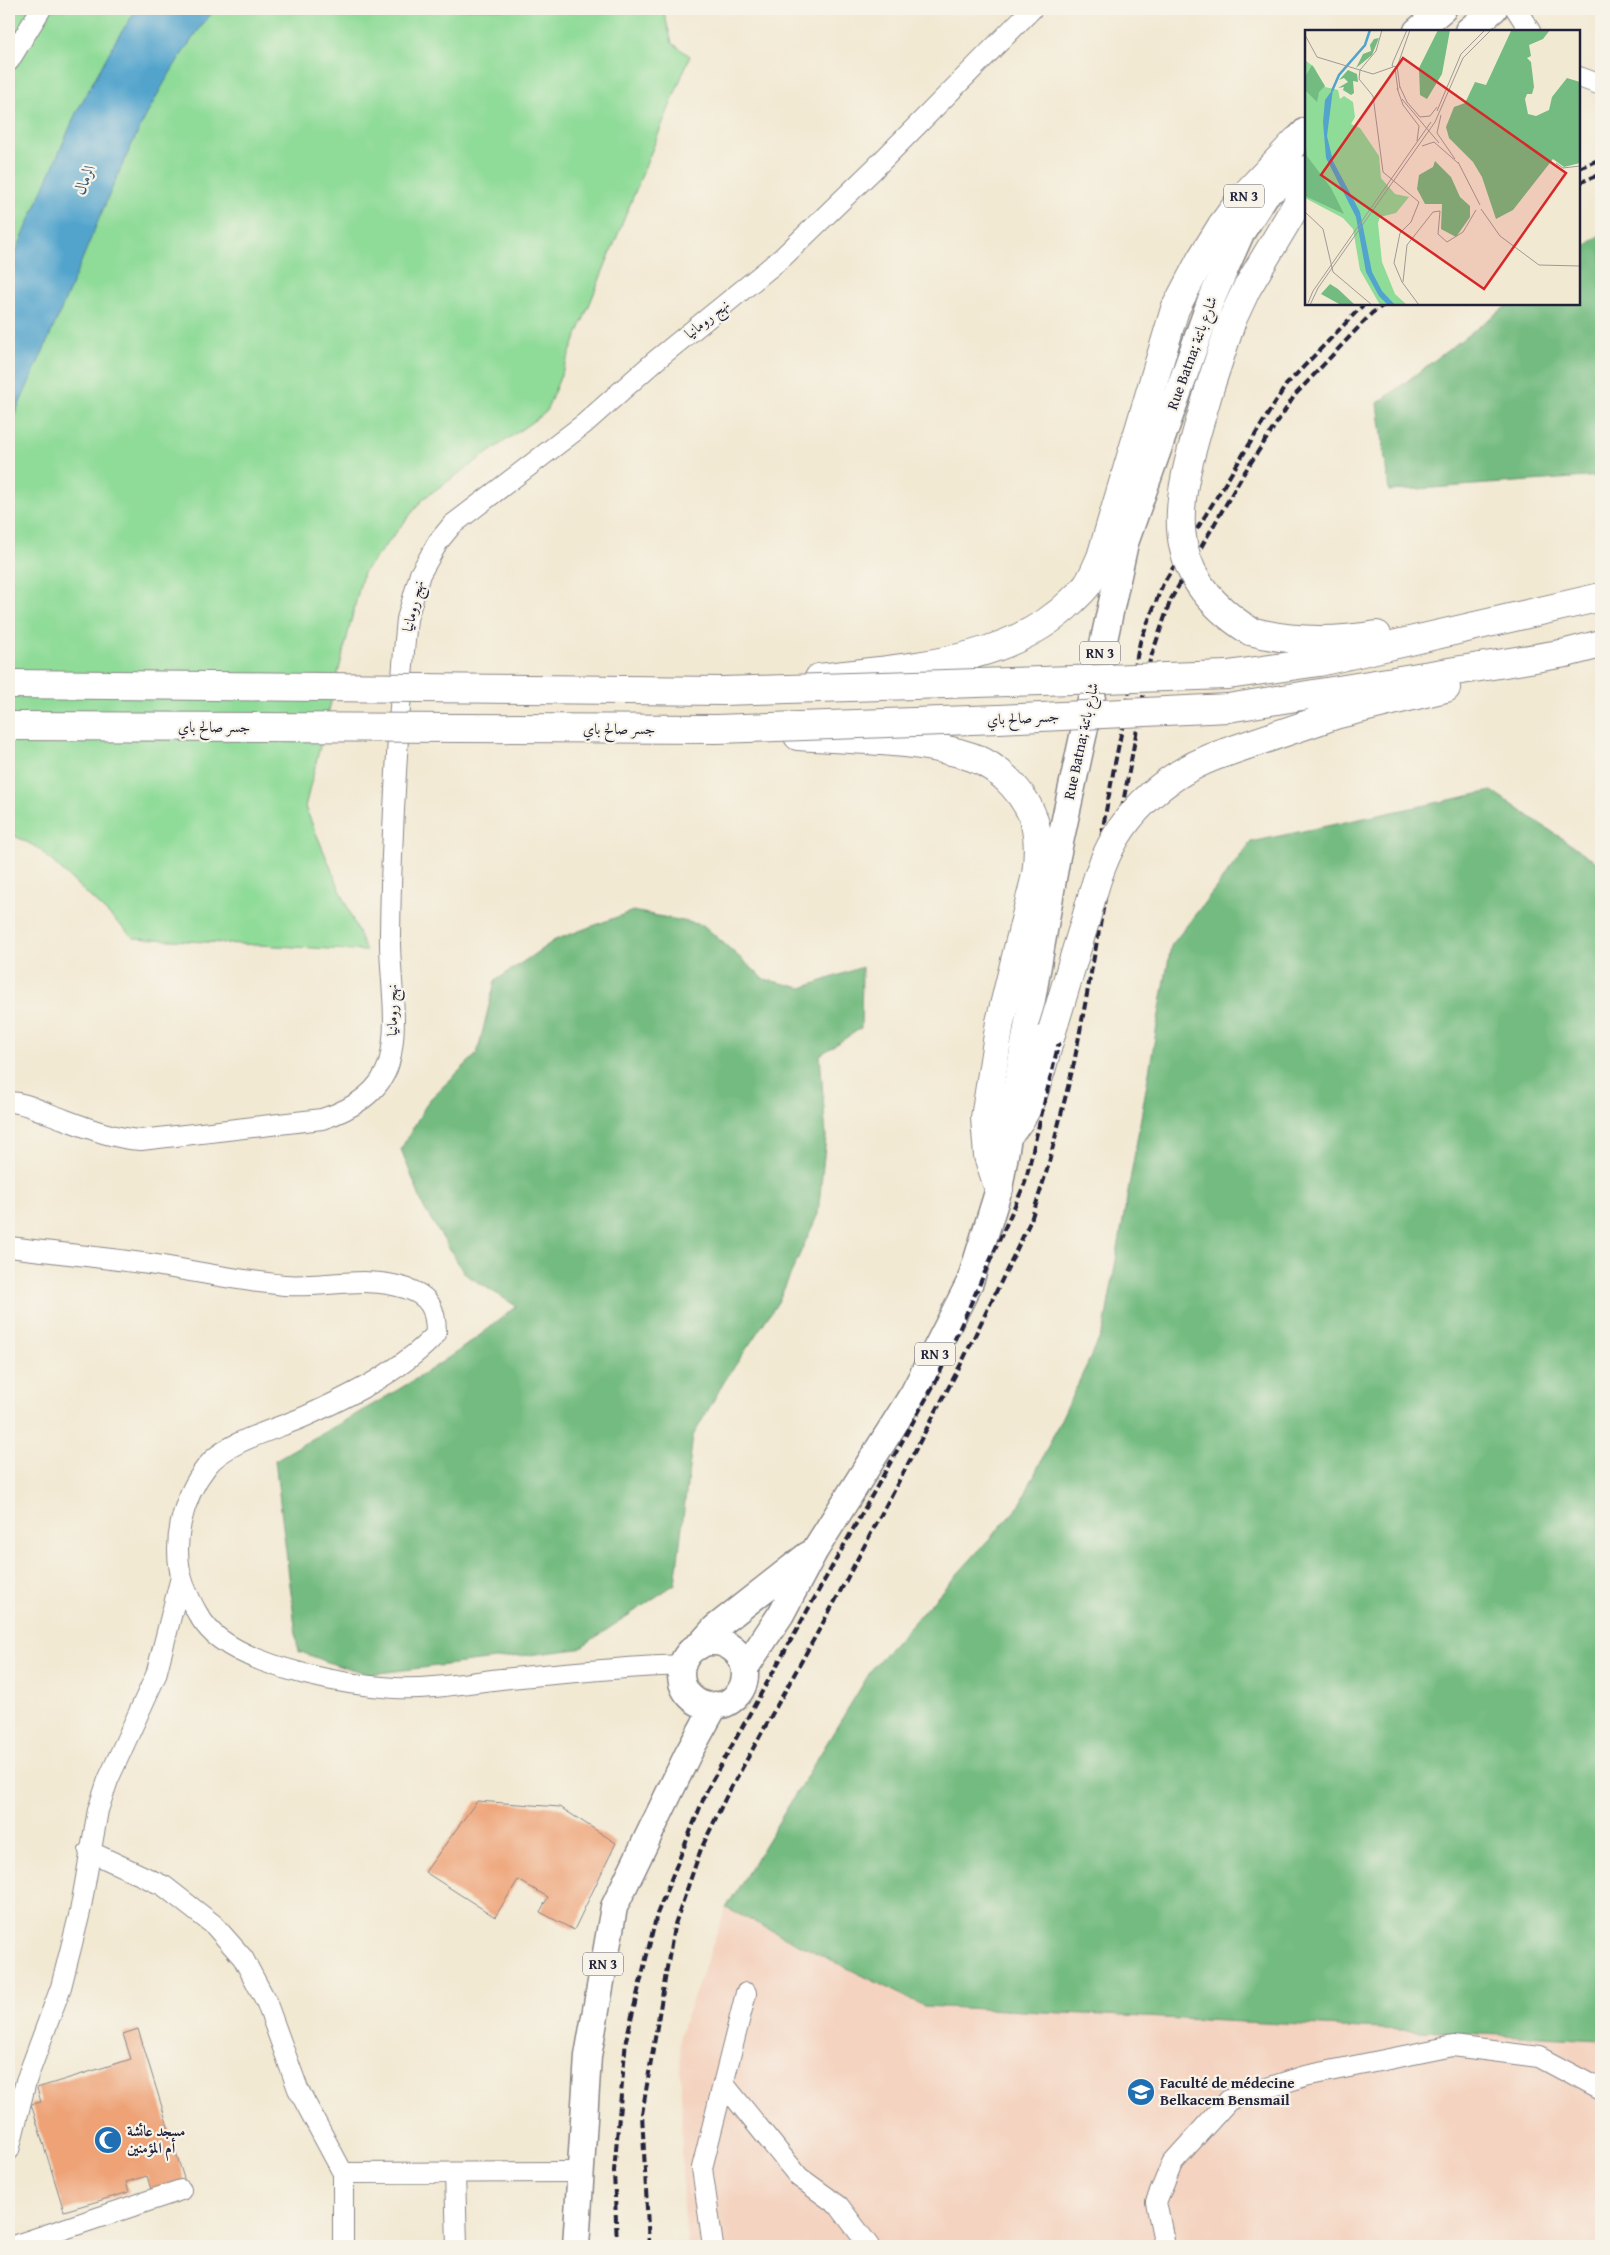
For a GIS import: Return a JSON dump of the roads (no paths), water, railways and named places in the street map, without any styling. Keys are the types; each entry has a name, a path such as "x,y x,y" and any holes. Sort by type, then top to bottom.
{"highway":[{"name":"RN 3","path":"723,691 956,659 1001,645 1037,628 1061,612 1087,585 1101,557 1175,309 1201,259 1242,198 1301,136"},
{"path":"1305,190 1247,288 1232,320 1209,390 1183,483 1179,511 1180,536 1187,559 1204,592 1226,616 1250,631 1277,638 1306,640 1369,636 1549,610"},
{"path":"9,684 723,691 1228,675 1319,662 1601,597"},
{"path":"1007,1136 1019,1124 1033,1098 1101,867 1121,830 1140,805 1162,785 1203,760 1336,715 1483,680 1566,653 1601,644"},
{"name":"جسر صالح باي","path":"9,726 718,729 999,719 1228,708 1566,653"},
{"path":"718,729 904,744 939,749 973,758 994,769 1010,782 1030,812 1036,829 1038,853 1031,903 1000,1022 985,1118 985,1140 999,1189"}],"main road":[{"path":"1418,30 1442,9"},
{"path":"1469,30 1494,9"},
{"name":"Rue Batna; شارع باتنة","path":"1007,1136 1057,856 1125,543 1209,305 1240,233 1267,193 1280,167 1301,136"},
{"name":"Rue Batna; شارع باتنة","path":"1267,193 1305,170"},
{"name":"RN 3","path":"745,1668 781,1614 815,1550 908,1402 943,1338 970,1282 999,1189 1007,1136"},
{"name":"RN 3","path":"691,1655 715,1628 815,1550"},
{"path":"708,1642 728,1645 742,1659 745,1668 743,1686 738,1694 723,1704 715,1706 698,1702 686,1690 683,1682 691,1655 708,1642"},
{"name":"RN 3","path":"576,2246 582,2172 583,2109 588,2056 614,1907 688,1754 715,1706"}],"street":[{"path":"9,60 41,9"},
{"name":"نهج رومانيا","path":"9,1102 25,1105 106,1135 141,1140 322,1119 339,1114 367,1096 381,1080 388,1064 392,1043 394,1019 390,936 404,651 407,619 414,591 433,549 452,525 471,509 584,424 655,361 783,257 1032,9"},
{"path":"1516,9 1529,30"},
{"path":"1580,77 1601,84"},
{"path":"9,1247 287,1285 377,1281 407,1288 428,1302 436,1315 436,1334 424,1347 401,1365 307,1416 229,1448 208,1464 188,1495 179,1528 181,1577 156,1675 108,1780 98,1810 89,1852 80,1912 61,1987 26,2081 9,2150"},
{"path":"181,1577 193,1608 218,1638 252,1658 337,1681 395,1688 614,1667 691,1655"},
{"path":"89,1852 164,1886 214,1925 244,1958 266,2001 298,2089 343,2174 344,2246"},
{"path":"713,2246 702,2168 746,1994"},
{"path":"1165,2246 1156,2202 1172,2163 1228,2100 1304,2076 1453,2046 1539,2057 1601,2090"},
{"path":"723,2083 799,2178 815,2187 839,2206 869,2246"},
{"path":"343,2174 582,2172"},
{"path":"455,2173 457,2246"},
{"path":"13,2246 181,2190"}],"water":[{"name":"الرمال","path":"137,9 215,9 193,38 154,100 122,166 54,327 9,427 9,268 76,113 116,40"}],"railway":[{"path":"1580,168 1601,159"},
{"path":"1580,183 1601,174"},
{"path":"617,2246 614,2171 626,2040 657,1914 707,1790 936,1381 1025,1183 1077,967 1114,768 1140,642 1163,584 1286,385 1363,305"},
{"path":"649,2246 642,2114 674,1927 701,1849 726,1797 834,1603 960,1366 1031,1220 1047,1170 1074,1063 1150,660 1171,599 1244,473 1295,395 1372,313 1384,305"}],"place":[{"name":"Faculté de médecine Belkacem Bensmail","path":"1141,2092"},
{"name":"مسجد عائشة أم المؤمنين","path":"108,2140"}]}
